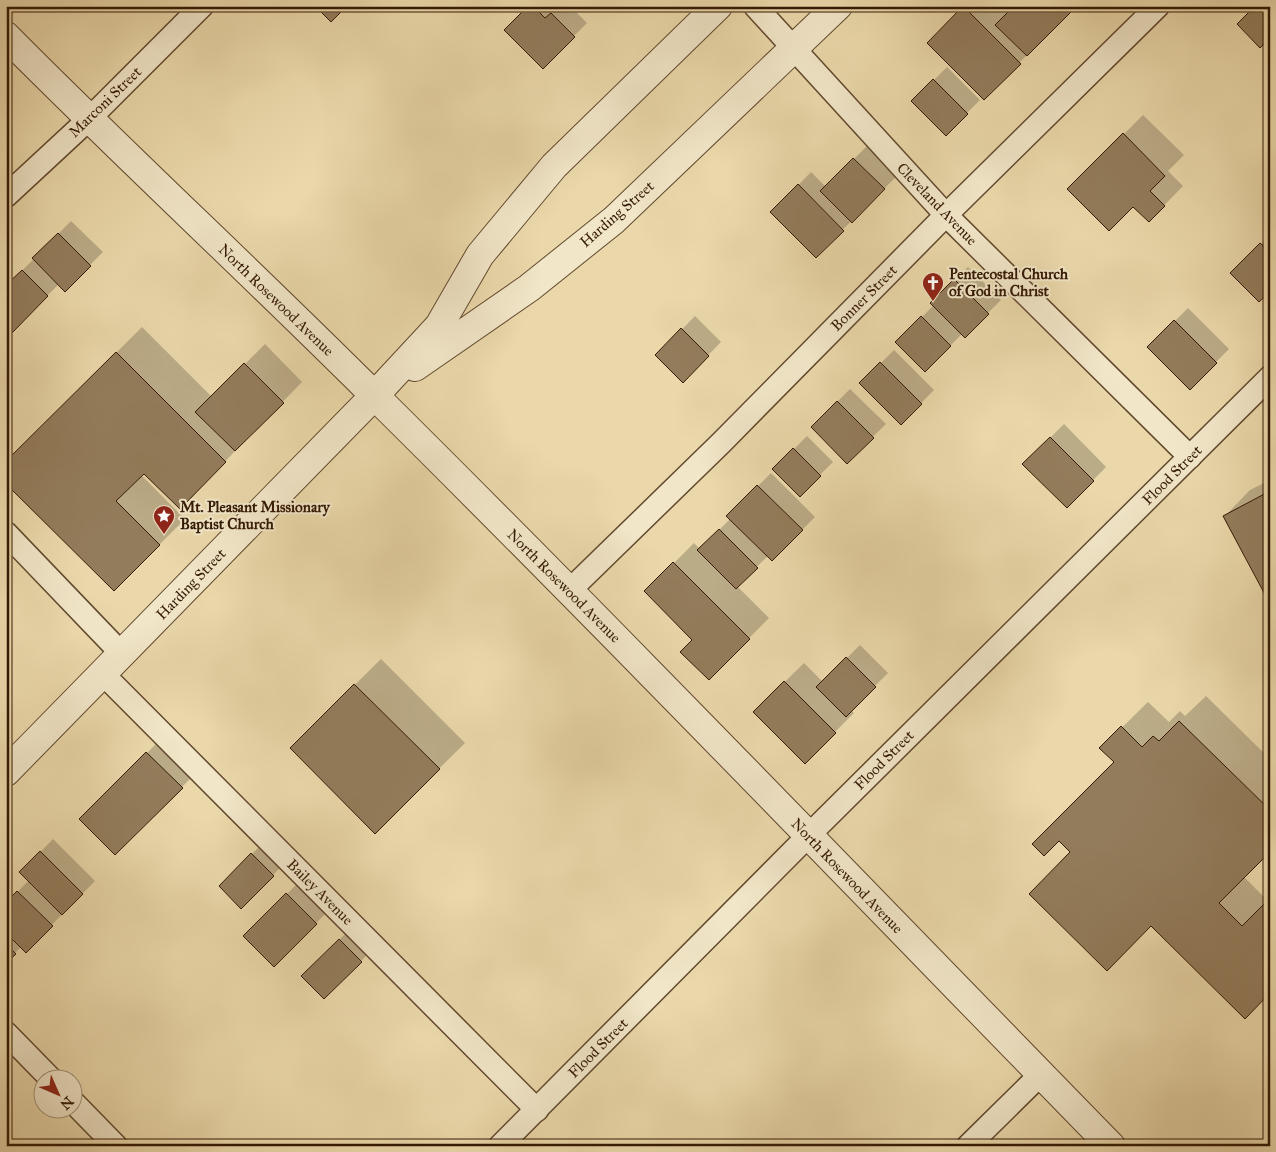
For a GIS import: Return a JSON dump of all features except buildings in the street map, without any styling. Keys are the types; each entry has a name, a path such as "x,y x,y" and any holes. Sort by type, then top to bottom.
{"street":[{"name":"Marconi Street","path":"6,196 88,119 202,6"},
{"name":"Harding Street","path":"6,772 375,396 439,326 480,255 554,166 718,6"},
{"name":"Cleveland Avenue","path":"755,6 946,215 1190,457"},
{"name":"Harding Street","path":"375,396 529,288 614,220 838,6"},
{"name":"Bonner Street","path":"570,590 721,443 946,215 1158,6"},
{"name":"North Rosewood Avenue","path":"6,36 88,119 375,396 570,590 1111,1146"},
{"name":"Flood Street","path":"500,1146 808,836 1270,377"},
{"path":"6,533 122,654"},
{"name":"Bailey Avenue","path":"103,674 537,1110"},
{"path":"6,1033 42,1070"},
{"path":"968,1146 1041,1074"},
{"path":"82,1111 116,1146"}],"place":[{"name":"Pentecostal Church of God in Christ","path":"933,302"},
{"name":"Mt. Pleasant Missionary Baptist Church","path":"164,535"}]}
